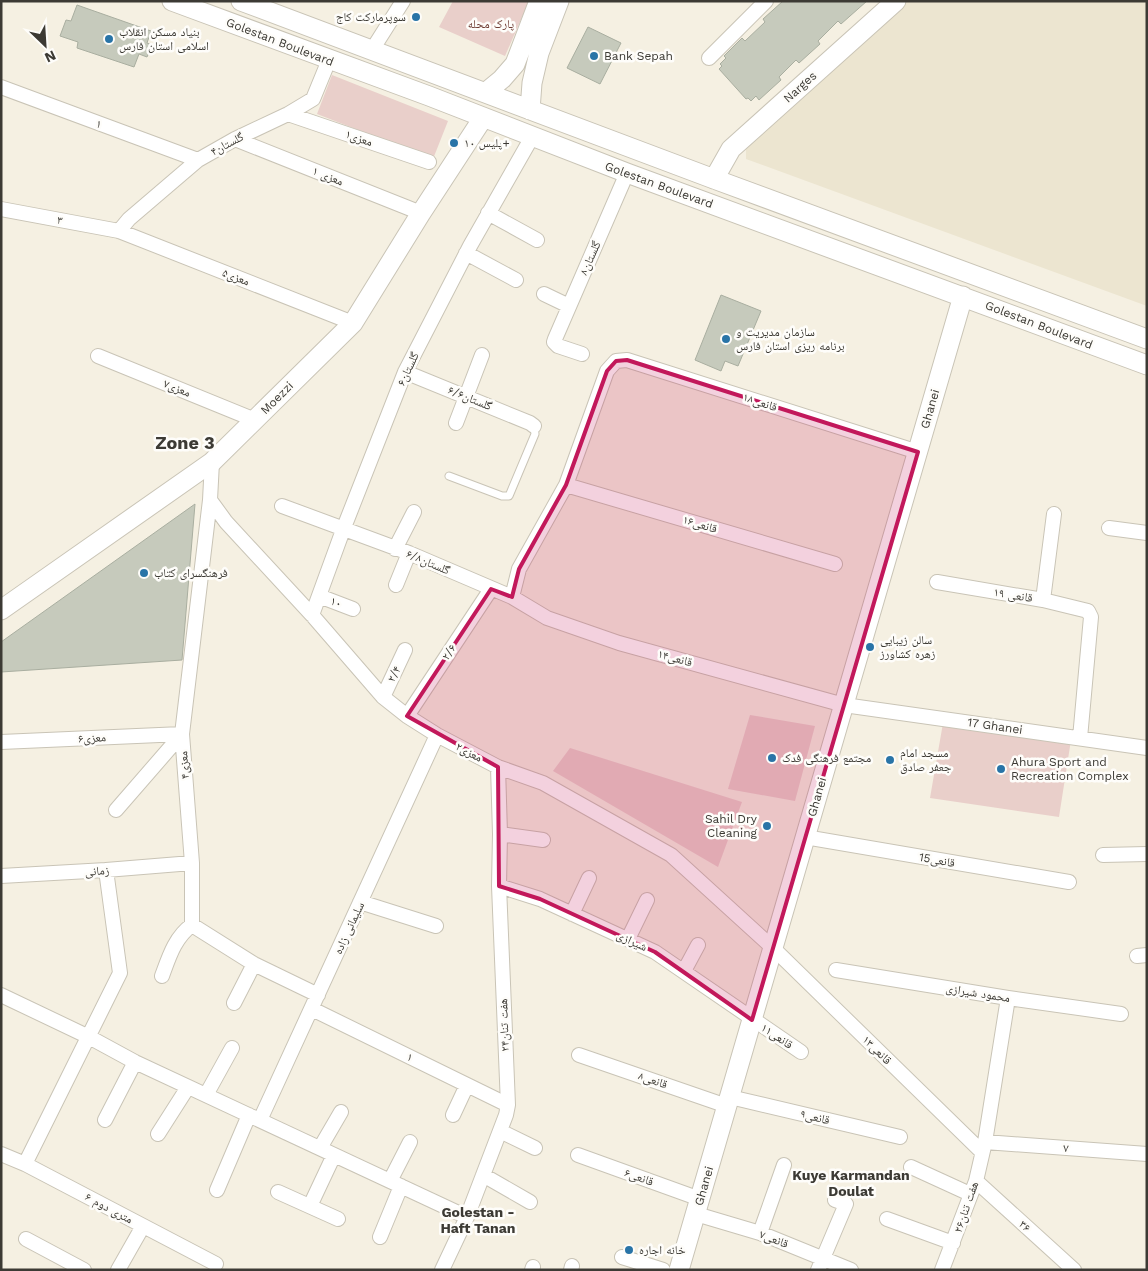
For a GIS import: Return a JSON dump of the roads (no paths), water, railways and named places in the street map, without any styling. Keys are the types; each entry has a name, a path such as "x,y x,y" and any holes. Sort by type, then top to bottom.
{"street":[{"name":"Golestan Boulevard","path":"172,1 428,96 627,173 1147,365"},
{"name":"Golestan Boulevard","path":"241,1 1147,339"},
{"path":"372,50 403,1"},
{"path":"485,93 502,79 514,64 539,1"},
{"path":"530,110 532,83 539,53 559,1"},
{"name":"Narges","path":"714,179 730,149 896,1"},
{"path":"709,58 761,2"},
{"path":"521,47 539,53"},
{"name":"گلستان۴","path":"119,231 129,219 198,160 235,139 288,114 313,99 329,60"},
{"path":"388,82 396,60"},
{"name":"۱","path":"1,87 198,160"},
{"name":"۱معزی","path":"288,114 429,162"},
{"name":"Moezzi","path":"1,610 212,462 353,323 483,118"},
{"name":"گلستان۶","path":"312,615 405,372 488,212 532,137"},
{"name":"معزی ۱","path":"235,139 421,213"},
{"name":"گلستان۸","path":"582,354 558,346 554,342 627,173"},
{"name":"۳","path":"1,209 119,231"},
{"path":"488,212 536,240"},
{"name":"۵معزی","path":"119,231 353,323"},
{"path":"466,253 516,280"},
{"path":"544,294 569,306"},
{"name":"Ghanei","path":"679,1270 963,296"},
{"path":"456,423 482,355"},
{"name":"۷معزی","path":"98,356 255,420"},
{"name":"۱۸قانعی","path":"566,484 607,371 616,361 627,360 918,452"},
{"name":"۶/۶گلستان","path":"405,372 534,426"},
{"name":"۴معزی","path":"192,925 192,863 182,734 210,500 212,462"},
{"path":"512,597 519,569 566,484"},
{"name":"۱۶قانعی","path":"566,484 835,564"},
{"name":"۲معزی","path":"210,500 226,522 312,615 383,697 407,716 437,735 498,767 543,783 671,855 772,948"},
{"name":"۶/۸گلستان","path":"282,506 402,551 512,597"},
{"path":"396,585 402,551 414,512"},
{"path":"1043,600 1054,514"},
{"path":"1109,528 1147,533"},
{"name":"قانعی ۱۹","path":"937,582 1043,600 1088,611 1091,617 1080,738"},
{"name":"۲/۶","path":"407,716 491,589"},
{"name":"۱۰","path":"319,596 353,609"},
{"name":"۱۴قانعی","path":"512,597 547,618 619,643 844,704"},
{"name":"۲/۴","path":"383,697 405,650"},
{"name":"17 Ghanei","path":"844,704 1147,748"},
{"path":"116,810 182,734"},
{"name":"۶معزی","path":"1,742 182,734"},
{"name":"سلیمانی زاده","path":"218,1190 312,1009 437,735"},
{"name":"هفت تنان۲۴","path":"442,1270 467,1217 508,1105 499,886 498,767"},
{"path":"500,834 543,840"},
{"name":"15قانعی","path":"805,837 1069,882"},
{"path":"1103,855 1147,854"},
{"name":"زمانی","path":"1,876 192,863"},
{"path":"25,1164 120,973 106,870"},
{"path":"572,914 589,878"},
{"name":"شیرازی","path":"499,886 540,899 656,952 752,1020"},
{"path":"628,939 647,900"},
{"path":"360,902 436,926"},
{"path":"162,976 174,946 183,932 192,925 254,964 318,995"},
{"path":"684,971 698,945"},
{"name":"۱۳قانعی","path":"772,948 984,1147"},
{"path":"234,1003 254,964"},
{"name":"محمود شیرازی","path":"836,970 1121,1014"},
{"path":"1,995 89,1037 135,1062 467,1217"},
{"name":"هفت تنان۲۶","path":"942,1270 973,1188 984,1147 1008,998"},
{"name":"۱","path":"312,1009 508,1105"},
{"name":"۱۱قانعی","path":"752,1020 801,1052"},
{"path":"206,1095 232,1048"},
{"name":"۸قانعی","path":"579,1055 728,1102"},
{"path":"106,1120 135,1062"},
{"path":"453,1115 467,1084"},
{"path":"158,1134 188,1086"},
{"name":"۹قانعی","path":"728,1102 900,1137"},
{"path":"320,1148 341,1112"},
{"path":"500,1131 535,1148"},
{"path":"380,1237 410,1142"},
{"name":"۷","path":"984,1147 1147,1154"},
{"name":"۶ متری دوم","path":"1,1154 25,1164 216,1264"},
{"path":"310,1206 334,1155"},
{"name":"۶قانعی","path":"578,1155 698,1207"},
{"path":"760,1233 784,1166"},
{"name":"۳۶","path":"911,1167 973,1188 1074,1270"},
{"path":"483,1175 530,1202"},
{"path":"278,1192 338,1219"},
{"path":"821,1264 846,1204 835,1200"},
{"name":"۷قانعی","path":"698,1207 760,1233 821,1264 851,1270"},
{"path":"886,1219 953,1243"},
{"path":"118,1270 143,1226"},
{"path":"26,1239 84,1270"},
{"path":"622,1257 662,1270"}],"lane":[{"path":"449,476 502,496 509,496 535,434 534,426"}],"place":[{"name":"سوپرمارکت کاج","path":"416,17"},
{"name":"بنیاد مسکن انقلاب اسلامی استان فارس","path":"109,39"},
{"name":"Bank Sepah","path":"594,56"},
{"name":"پلیس ۱۰+","path":"454,143"},
{"name":"سازمان مدیریت و برنامه ریزی استان فارس","path":"726,339"},
{"name":"فرهنگسرای کتاب","path":"144,573"},
{"name":"سالن زیبایی زهره کشاورز","path":"870,647"},
{"name":"مجتمع فرهنگی فدک","path":"772,758"},
{"name":"مسجد امام جعفر صادق","path":"890,760"},
{"name":"Ahura Sport and Recreation Complex","path":"1001,769"},
{"name":"Sahil Dry Cleaning","path":"767,826"},
{"name":"خانه اجاره","path":"629,1250"}],"district":[{"name":"Zone 3","path":"185,442"},
{"name":"Kuye Karmandan Doulat","path":"851,1184"},
{"name":"Golestan - Haft Tanan","path":"478,1220"}],"park label":[{"name":"پارک محله","path":"491,24"}]}
